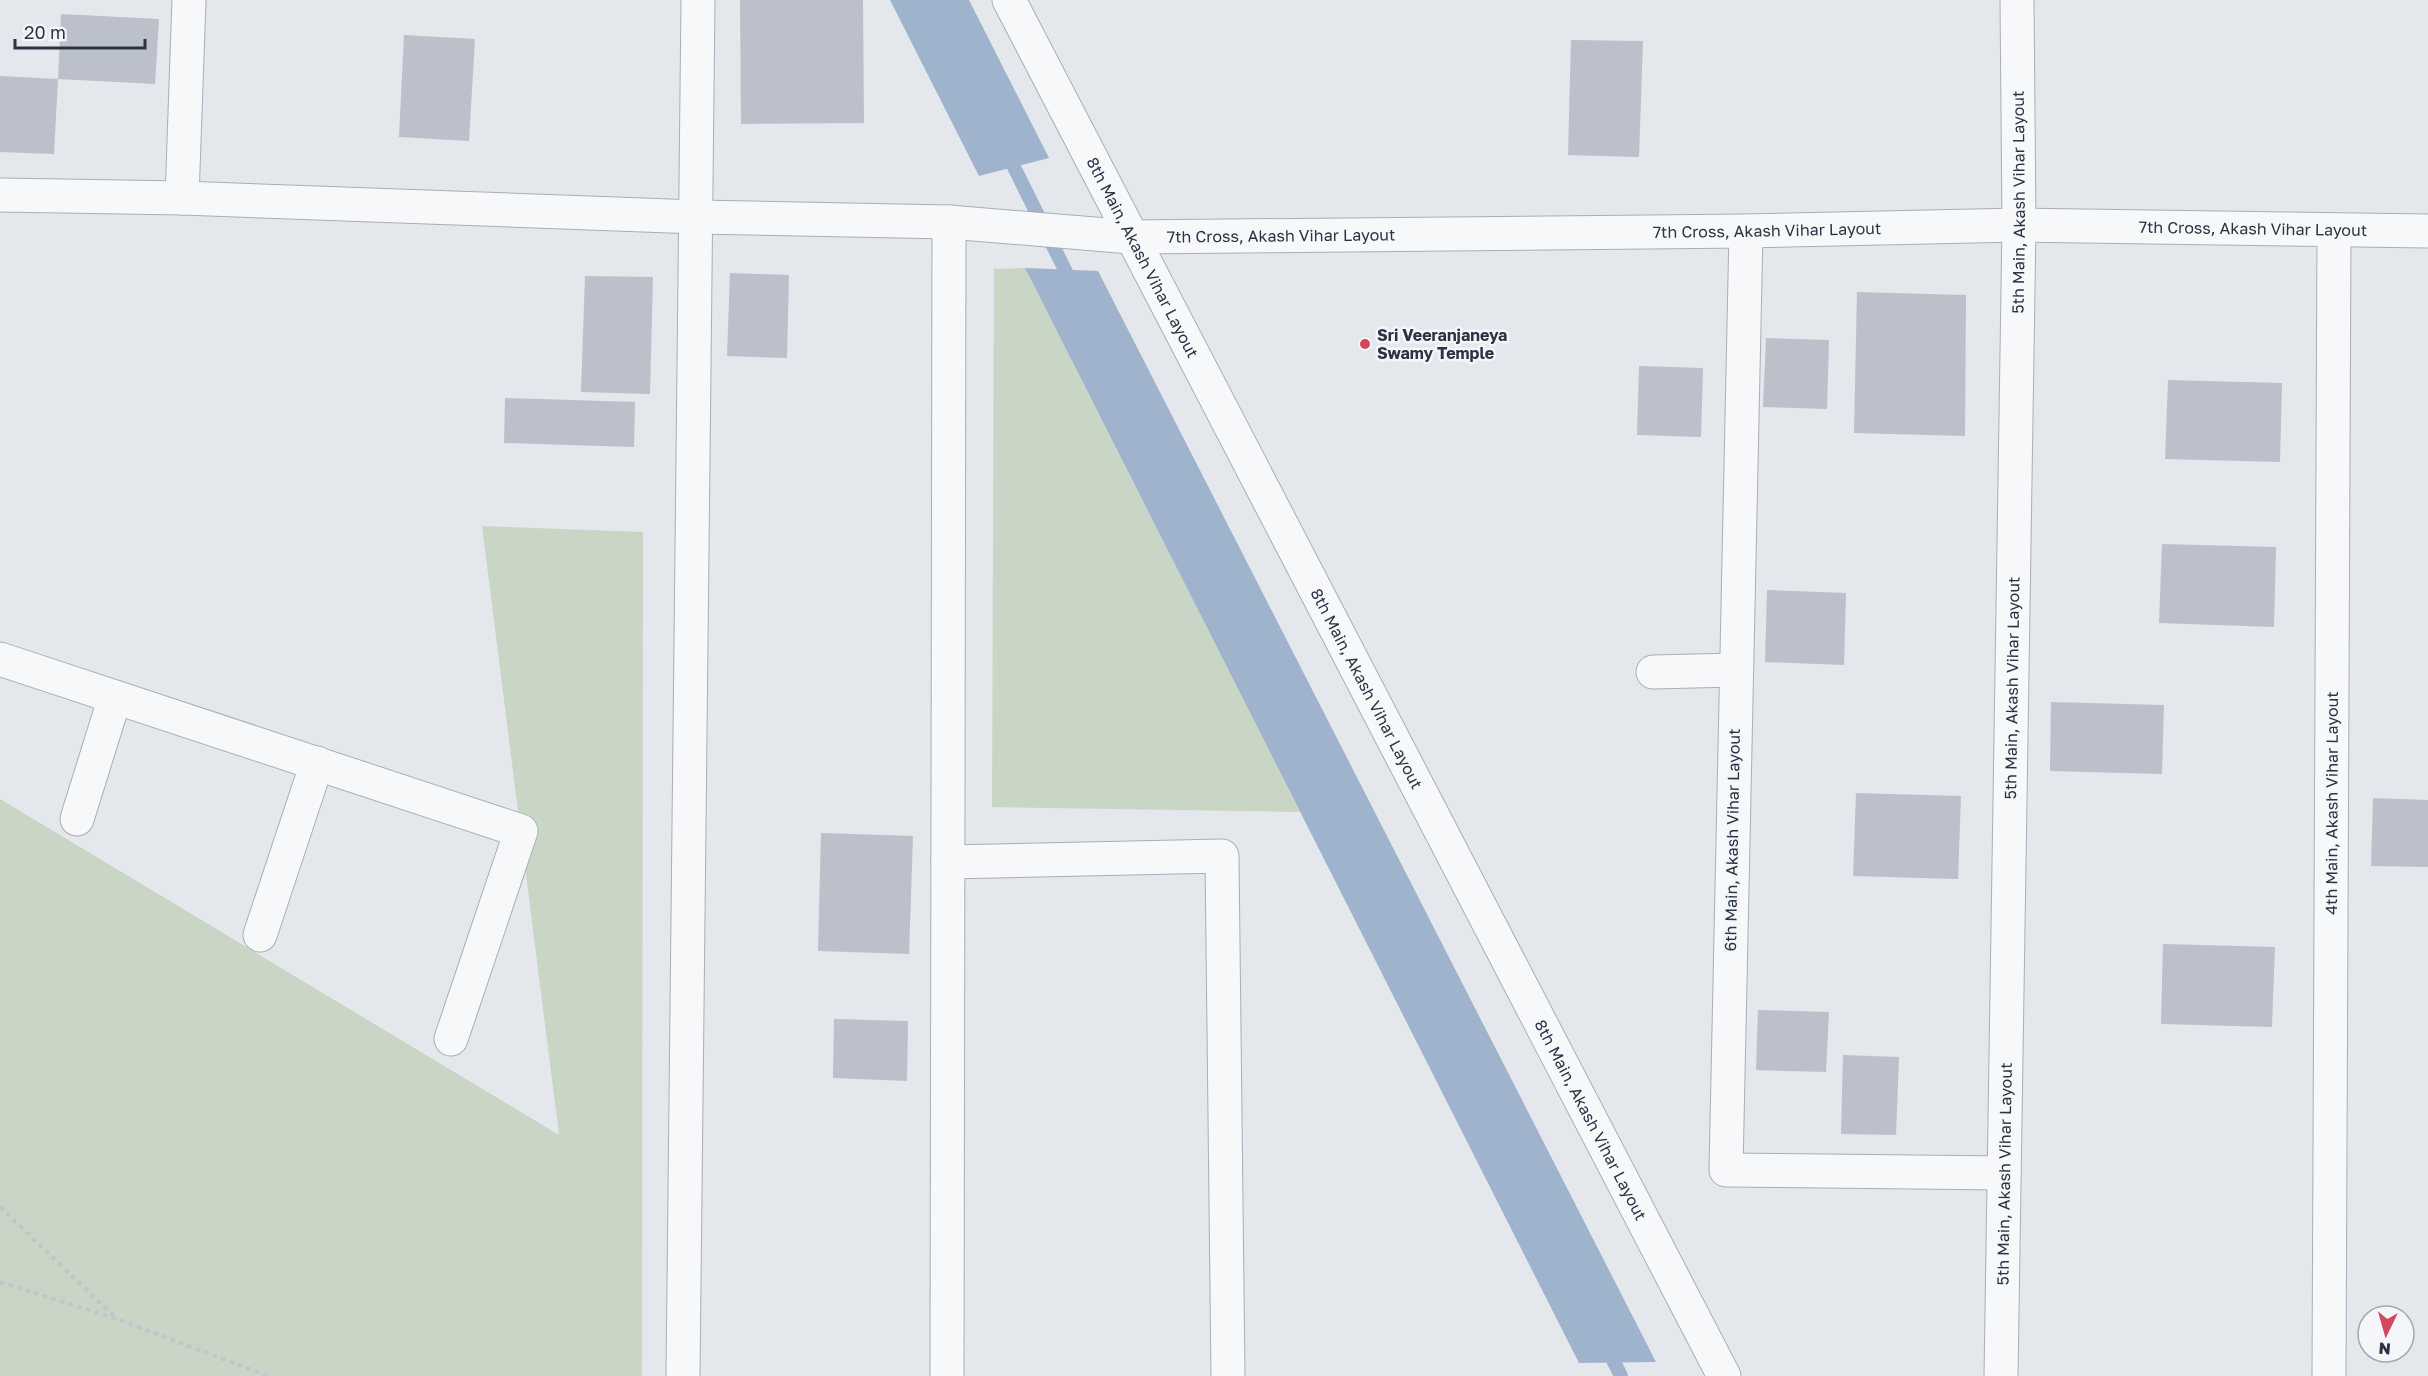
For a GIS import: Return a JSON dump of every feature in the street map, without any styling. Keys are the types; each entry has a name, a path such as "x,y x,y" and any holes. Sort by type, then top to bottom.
{"street":[{"path":"182,198 189,0"},
{"path":"683,1376 698,0"},
{"name":"8th Main, Akash Vihar Layout","path":"1009,0 1119,236 1724,1376"},
{"name":"5th Main, Akash Vihar Layout","path":"2001,1376 2019,225 2017,0"},
{"name":"7th Cross, Akash Vihar Layout","path":"0,195 182,198 697,217 949,222 1119,236 1746,231 2019,225 2428,231"},
{"path":"947,1376 949,222"},
{"name":"4th Main, Akash Vihar Layout","path":"2329,1376 2334,230"},
{"name":"6th Main, Akash Vihar Layout","path":"1746,231 1726,1170 2004,1173"},
{"path":"0,659 521,831 451,1039"},
{"path":"1653,672 1735,670"},
{"path":"77,819 115,697"},
{"path":"260,935 317,764"},
{"path":"948,861 1222,856 1228,1376"}],"path":[{"path":"0,1207 117,1319"},
{"path":"0,1282 117,1319 268,1376"}],"green space":[{"path":"1025,268 1300,812 992,807 994,269"},
{"path":"482,526 643,532 642,1376 0,1376 0,799 559,1135"}],"water":[{"path":"890,0 969,0 1049,158 979,176"},
{"path":"1025,268 1098,271 1656,1362 1579,1363"}],"building":[{"path":"740,0 863,0 864,123 741,124"},
{"path":"61,14 159,19 155,84 58,79"},
{"path":"404,35 475,39 469,141 399,137"},
{"path":"1571,40 1643,41 1639,157 1568,155"},
{"path":"0,76 58,79 54,154 0,152"},
{"path":"730,273 789,275 787,358 727,356"},
{"path":"585,276 653,277 650,394 581,392"},
{"path":"1857,292 1966,295 1965,436 1854,433"},
{"path":"1766,338 1829,340 1827,409 1763,407"},
{"path":"1639,366 1703,368 1701,437 1637,435"},
{"path":"2168,380 2282,383 2280,462 2165,459"},
{"path":"505,398 635,402 634,447 504,443"},
{"path":"2162,544 2276,547 2274,627 2159,623"},
{"path":"1767,590 1846,593 1844,665 1765,662"},
{"path":"2051,702 2164,705 2162,774 2050,771"},
{"path":"1856,793 1961,796 1958,879 1853,876"},
{"path":"2373,798 2428,800 2428,867 2371,866"},
{"path":"821,833 913,836 909,954 818,951"},
{"path":"2163,944 2275,947 2272,1027 2161,1024"},
{"path":"1758,1010 1829,1012 1826,1072 1756,1070"},
{"path":"834,1019 908,1021 907,1081 833,1078"},
{"path":"1843,1055 1899,1057 1896,1135 1841,1134"}],"waterway":[{"path":"1007,153 1073,286"},
{"path":"1607,1348 1621,1376"}],"place":[{"name":"Sri Veeranjaneya Swamy Temple","path":"1365,344"}]}
